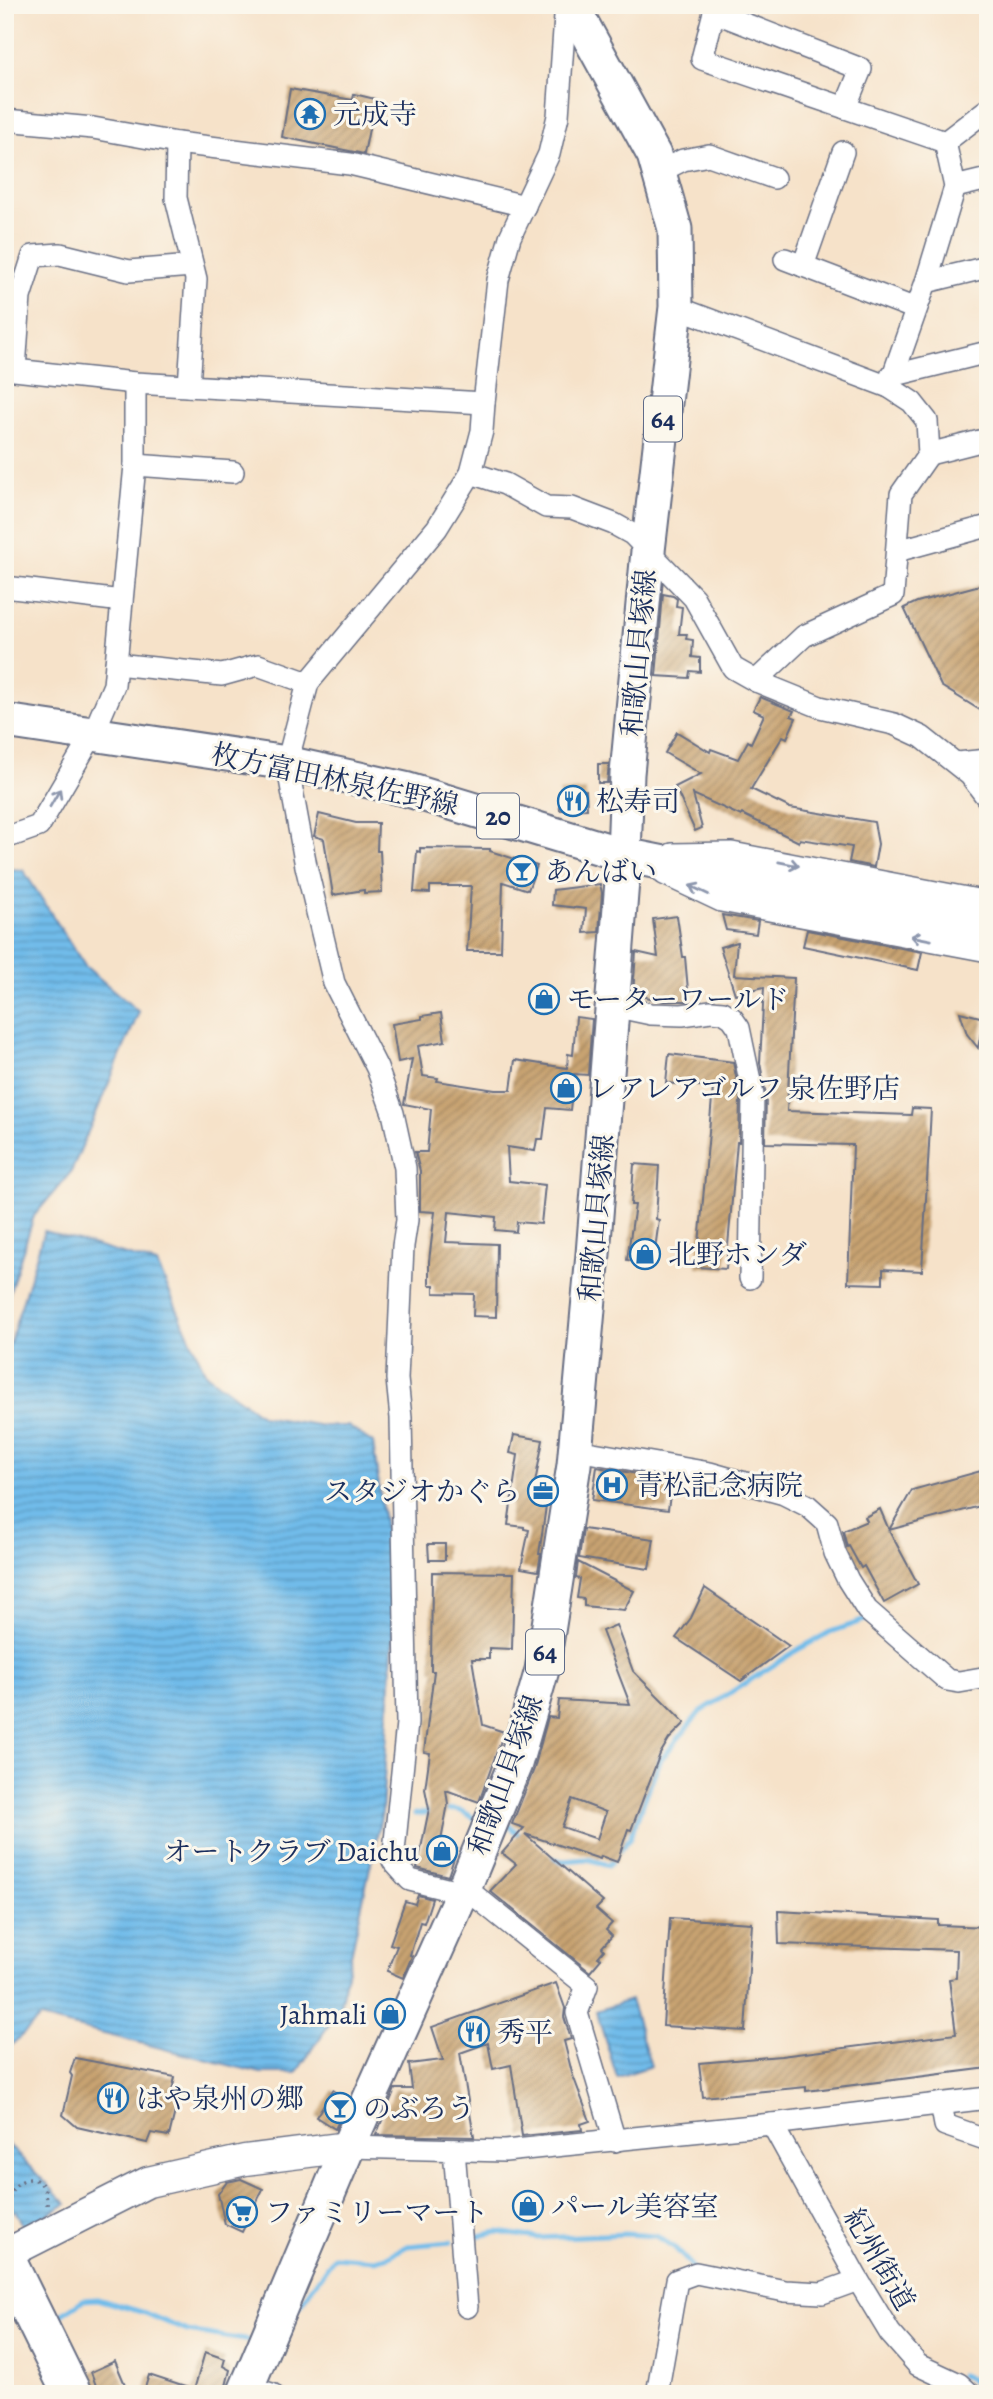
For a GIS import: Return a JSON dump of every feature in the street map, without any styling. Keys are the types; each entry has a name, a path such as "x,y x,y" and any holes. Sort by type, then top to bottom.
{"highway":[{"path":"5,2258 72,2394"},
{"path":"5,2315 44,2394"}],"main road":[{"name":"和歌山貝塚線","path":"254,2391 348,2147 463,1890 515,1764 542,1670 576,1450 613,1006 627,774 648,551 676,307 675,229 654,155 581,22 575,5"},
{"name":"枚方富田林泉佐野線","path":"5,721 287,763 405,789 624,855 988,928"}],"street":[{"path":"570,5 565,16 558,116 550,154 510,237 498,280 482,431 471,473 437,528 308,682 287,763 306,866 334,983 377,1068 393,1113 405,1168 407,1220 403,1247 397,1378 401,1418 407,1723 393,1861 410,1880 463,1890 587,1986 577,2013 615,2141"},
{"path":"845,108 861,69 713,8 702,60 944,142"},
{"path":"944,142 988,109"},
{"path":"5,120 93,128 177,143 350,164 525,206"},
{"path":"890,382 926,282 955,187 944,142"},
{"path":"177,143 176,198 196,279 189,386"},
{"path":"843,152 794,262 916,309"},
{"path":"659,172 683,160 709,155 774,178"},
{"path":"955,187 988,180"},
{"path":"192,266 129,271 60,254 33,256 19,298 10,369 135,383 484,403"},
{"path":"926,282 988,267"},
{"path":"676,307 890,382 912,402 927,421 929,454 901,494 893,594 804,636 756,681"},
{"path":"890,382 988,352"},
{"path":"5,838 39,825 93,734 114,685 135,465 135,383"},
{"path":"929,454 988,439"},
{"path":"135,465 233,472"},
{"path":"471,473 505,484 546,508 572,508 632,534 694,598 733,668 756,681 820,707 894,724 922,737 970,775 988,799"},
{"path":"897,551 988,526"},
{"path":"5,587 122,601"},
{"path":"116,664 222,675 258,666 308,682"},
{"path":"957,763 988,760"},
{"path":"624,855 732,853 988,902"},
{"path":"624,855 721,901 988,951"},
{"path":"613,1006 650,1014 723,1012 732,1018 739,1028 753,1095 750,1279"},
{"path":"576,1450 710,1474 784,1494 808,1506 827,1524 835,1553 867,1610 947,1680 959,1682 988,1677"},
{"path":"5,2258 20,2247 148,2182 245,2160 348,2147 505,2151 772,2124 988,2098"},
{"path":"941,2104 945,2125 988,2140"},
{"name":"紀州街道","path":"772,2124 890,2333 918,2365 959,2384 970,2394"},
{"path":"454,2150 467,2306"},
{"path":"657,2394 677,2280 696,2273 785,2291 822,2293 858,2280"}],"path":[{"path":"12,2212 7,2205 8,2190 16,2181 27,2178 36,2180 46,2192 48,2204 44,2215"}],"water":[{"path":"5,869 23,870 85,966 139,1012 71,1172 34,1216 5,1307"},
{"path":"44,1231 157,1264 206,1374 262,1416 323,1426 348,1426 373,1443 395,1601 382,1812 339,2010 296,2073 261,2073 40,2018 5,2051 5,1859 11,1849 5,1841 5,1359"},
{"path":"630,2000 651,2066 617,2077 596,2011"},
{"path":"5,2142 67,2204 24,2227 15,2210 8,2214 5,2208"}],"building":[{"path":"290,89 353,100 354,94 375,99 364,154 282,137"},
{"path":"980,585 988,601 988,715 941,686 904,608"},
{"path":"663,594 673,596 677,599 676,606 682,607 679,634 687,634 686,639 693,640 692,657 700,658 700,672 690,671 689,678 656,676"},
{"path":"760,697 794,711 791,716 796,718 787,738 783,736 751,789 790,808 874,822 878,844 874,867 849,862 852,847 800,839 799,842 693,794 702,828 695,831 675,787 701,774 665,753 677,732 710,752 711,749 738,759 748,741 751,743 764,715 753,710"},
{"path":"598,764 609,764 607,783 598,783"},
{"path":"586,790 587,809 560,810 559,792"},
{"path":"319,814 356,823 378,823 377,851 380,851 382,892 364,893 364,890 333,895 324,839 314,836"},
{"path":"420,848 490,849 537,866 528,890 503,882 501,951 467,951 471,886 430,886 430,893 414,892 417,851 420,852"},
{"path":"600,884 602,893 599,932 584,933 586,909 552,905 553,890"},
{"path":"722,915 758,921 756,934 726,930"},
{"path":"677,916 685,957 689,1001 663,1001 633,994 636,952 658,957 653,919"},
{"path":"807,930 922,952 918,970 803,946"},
{"path":"737,942 734,975 794,978 787,1111 911,1115 912,1108 931,1109 922,1271 883,1269 883,1284 848,1283 853,1145 765,1143 766,1095 760,1063 764,987 735,994 720,947"},
{"path":"960,1012 984,1018 978,1048 967,1034"},
{"path":"441,1013 445,1041 418,1046 423,1076 438,1078 437,1081 495,1090 511,1090 515,1060 567,1068 568,1054 573,1055 576,1017 592,1019 588,1075 574,1074 570,1110 547,1108 543,1139 537,1139 535,1151 507,1147 509,1181 545,1185 541,1224 517,1222 516,1232 495,1230 496,1217 449,1212 446,1242 497,1244 496,1317 473,1316 474,1294 434,1293 434,1285 429,1285 435,1212 420,1211 420,1171 415,1152 427,1152 431,1109 404,1104 412,1059 398,1062 392,1024"},
{"path":"669,1054 733,1062 740,1096 739,1142 726,1269 697,1267 713,1087 666,1083"},
{"path":"634,1164 659,1166 656,1219 659,1220 653,1264 627,1260 635,1205 631,1205"},
{"path":"514,1435 543,1440 535,1483 549,1486 538,1571 521,1568 529,1530 508,1525 518,1455 510,1453"},
{"path":"597,1467 672,1480 668,1510 592,1500"},
{"path":"988,1469 988,1504 889,1530 912,1490"},
{"path":"880,1509 918,1584 884,1603 864,1566 861,1568 849,1546 847,1547 843,1531 867,1521 865,1517"},
{"path":"583,1529 654,1539 649,1569 579,1558"},
{"path":"428,1544 445,1544 445,1560 429,1560"},
{"path":"578,1562 634,1591 624,1610 584,1606 584,1599 577,1598 580,1579 576,1578"},
{"path":"432,1572 514,1573 512,1649 489,1648 489,1659 472,1659 483,1725 504,1732 479,1802 446,1790 448,1804 440,1846 457,1849 448,1876 417,1868 429,1809 425,1789 430,1753 424,1752 434,1671 431,1671"},
{"path":"705,1588 789,1646 741,1681 676,1638 691,1618"},
{"path":"616,1625 633,1671 685,1723 669,1739 660,1754 617,1862 525,1834 603,1902 596,1909 612,1923 606,1930 612,1936 602,1947 604,1950 598,1957 601,1959 590,1972 490,1891 516,1864 502,1853 524,1828 512,1824 534,1769 548,1717 557,1718 559,1700 630,1704 602,1631","holes":["572,1799 606,1812 597,1839 562,1827"]},
{"path":"418,1895 432,1899 424,1923 420,1922 410,1955 412,1956 403,1978 387,1971 397,1946 390,1944 405,1901 415,1904"},
{"path":"778,1911 938,1920 938,1925 988,1927 988,1965 982,1965 988,2016 988,2068 806,2091 806,2087 703,2097 699,2063 781,2056 956,2034 949,1979 956,1978 957,1950 779,1944"},
{"path":"670,1918 752,1923 745,2031 663,2026"},
{"path":"556,1983 565,2008 564,2017 571,2039 564,2041 572,2073 590,2121 581,2124 582,2130 522,2136 511,2065 493,2069 488,2043 460,2053 474,2137 376,2135 395,2089 412,2089 409,2064 443,2060 432,2027"},
{"path":"75,2058 175,2077 172,2091 179,2095 169,2136 151,2133 147,2143 77,2127 63,2115"},
{"path":"333,2090 348,2100 335,2129 316,2117"},
{"path":"241,2179 263,2189 242,2232 225,2224 218,2194 227,2182"},
{"path":"205,2352 225,2359 223,2366 230,2370 224,2394 143,2394 149,2375 194,2390"},
{"path":"115,2361 129,2394 99,2394 91,2372"}],"waterway":[{"path":"549,1858 563,1861 587,1859 609,1865 630,1837 659,1762 700,1712 799,1649 830,1632 868,1619"},
{"path":"442,1810 461,1811 476,1820"},
{"path":"415,1814 433,1812"},
{"path":"501,1826 508,1825 522,1837"},
{"path":"468,2238 498,2232 538,2238 625,2234 656,2236 674,2247 693,2267"},
{"path":"296,2310 334,2257 375,2260 407,2246 451,2242"},
{"path":"58,2317 83,2300 97,2299 145,2313 187,2331 251,2341"},
{"path":"960,2375 970,2380 982,2394"}],"place":[{"name":"元成寺","path":"310,114"},
{"name":"松寿司","path":"573,801"},
{"name":"あんばい","path":"522,871"},
{"name":"モーターワールド","path":"544,999"},
{"name":"レアレアゴルフ 泉佐野店","path":"566,1088"},
{"name":"北野ホンダ","path":"645,1254"},
{"name":"青松記念病院","path":"612,1485"},
{"name":"スタジオかぐら","path":"543,1491"},
{"name":"オートクラブ Daichu","path":"442,1851"},
{"name":"Jahmali","path":"390,2014"},
{"name":"秀平","path":"474,2032"},
{"name":"はや泉州の郷","path":"113,2098"},
{"name":"のぶろう","path":"340,2108"},
{"name":"パール美容室","path":"528,2206"},
{"name":"ファミリーマート","path":"242,2212"}]}
